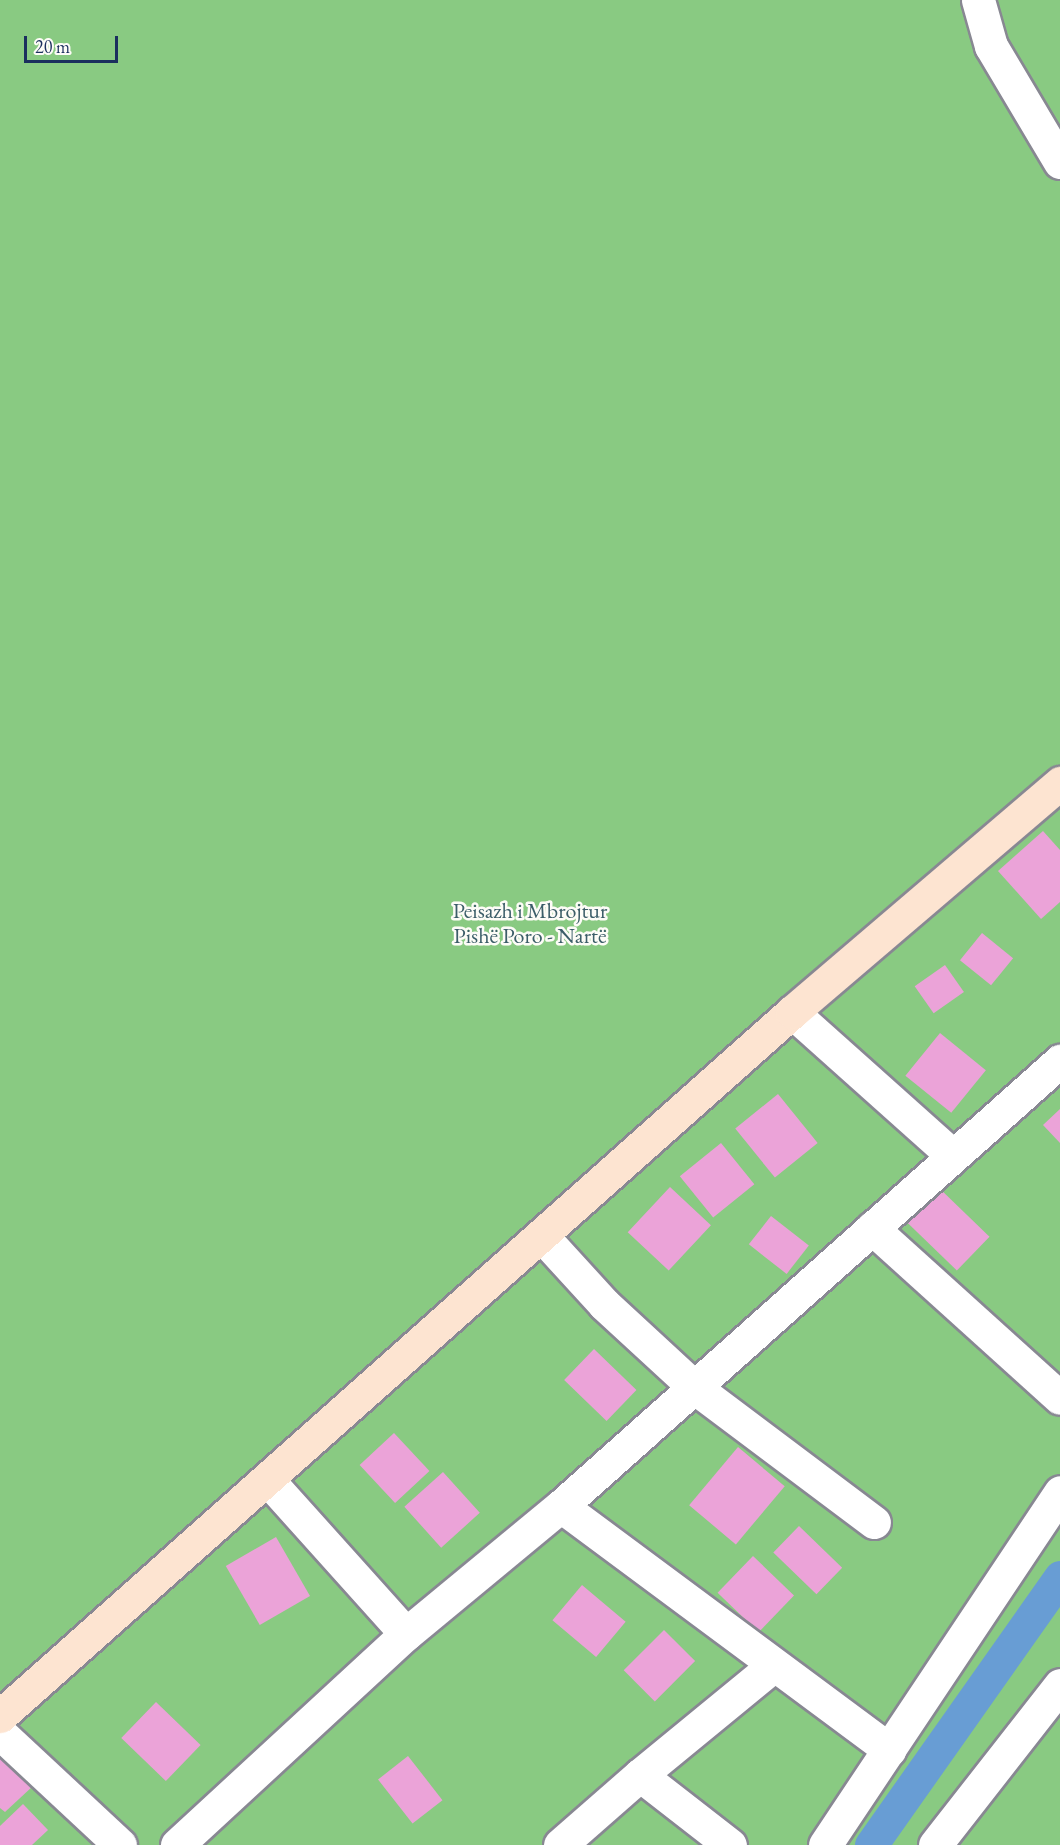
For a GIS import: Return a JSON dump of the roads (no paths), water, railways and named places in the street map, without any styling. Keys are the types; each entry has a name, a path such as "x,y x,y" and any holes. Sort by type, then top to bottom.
{"street":[{"path":"978,0 991,46 1060,162"},
{"path":"0,1716 792,1012 1060,783"},
{"path":"792,1012 952,1155"},
{"path":"177,1845 406,1634 561,1506 952,1155 1060,1062"},
{"path":"872,1228 1060,1398"},
{"path":"542,1236 604,1304 694,1387 874,1522"},
{"path":"267,1479 406,1634"},
{"path":"825,1845 1060,1492"},
{"path":"561,1506 889,1750"},
{"path":"560,1845 640,1775 774,1665"},
{"path":"935,1845 1060,1685"},
{"path":"0,1733 120,1845"},
{"path":"640,1775 730,1845"}],"waterway":[{"path":"871,1845 1060,1577"}],"park label":[{"name":"Peisazh i Mbrojtur Pishë Poro - Nartë","path":"530,922"}]}
